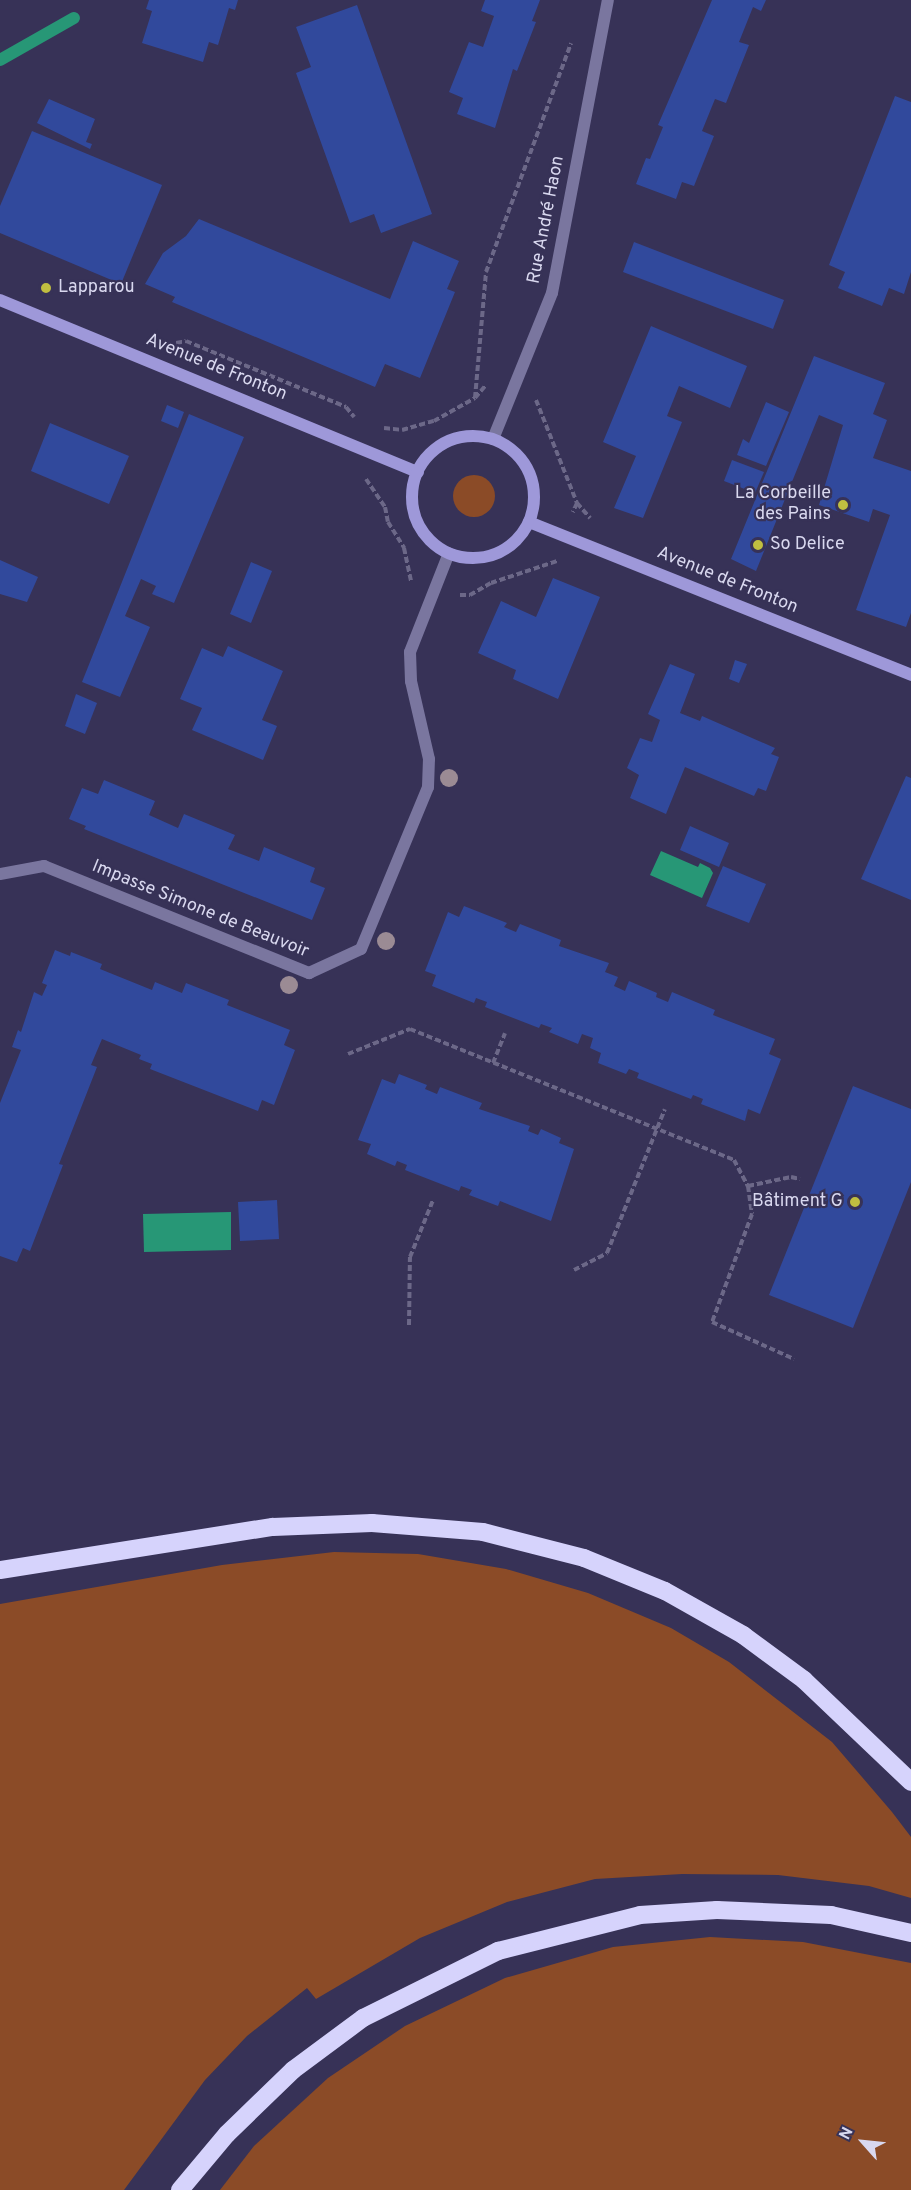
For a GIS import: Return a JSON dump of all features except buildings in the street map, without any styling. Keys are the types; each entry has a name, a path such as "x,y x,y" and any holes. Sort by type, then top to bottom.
{"highway":[{"path":"0,1570 273,1527 372,1523 483,1532 584,1558 665,1590 743,1635 804,1680 910,1780"},
{"path":"180,2190 227,2134 293,2070 363,2018 498,1951 640,1915 717,1910 831,1915 911,1933"}],"main road":[{"name":"Avenue de Fronton","path":"0,300 418,472"},
{"path":"471,436 493,439 510,448 525,463 533,482 534,502 529,522 515,541 495,554 472,558 449,553 429,539 416,519 412,495 418,472 439,446 455,439 471,436"},
{"name":"Avenue de Fronton","path":"529,522 911,675"}],"street":[{"name":"Rue André Haon","path":"493,439 552,293 608,0"},
{"name":"Impasse Simone de Beauvoir","path":"0,874 44,866 309,974 361,949 428,787 429,759 411,681 410,652 449,553"}],"path":[{"name":"Rue André Haon","path":"371,427 402,430 434,421 475,398 486,272 575,33"},
{"path":"166,346 186,341 346,407 361,426"},
{"path":"348,1054 410,1029 734,1160 747,1186 752,1214 712,1322 794,1359"},
{"path":"493,1063 505,1033"},
{"path":"574,1270 607,1253 666,1109"},
{"path":"747,1186 791,1177 800,1179"},
{"path":"409,1325 410,1257 433,1200"}],"shaded area":[{"path":"474,475 482,476 489,481 494,488 494,504 489,511 482,516 474,517 466,516 459,511 454,504 453,496 454,488 459,481 466,476"},
{"path":"661,851 698,867 700,863 710,868 713,873 702,898 650,875"},
{"path":"231,1212 231,1250 144,1252 143,1214"},
{"path":"334,1552 418,1554 506,1569 588,1593 671,1628 729,1662 832,1742 892,1812 911,1837 911,1898 869,1886 778,1875 682,1874 595,1879 507,1902 420,1938 316,1999 307,1988 247,2036 205,2080 124,2190 0,2190 0,1604 222,1565"},
{"path":"710,1937 803,1942 911,1963 911,2190 220,2190 254,2146 328,2078 405,2026 505,1978 613,1947"}],"waterway":[{"path":"0,60 74,18"}],"place":[{"name":"Lapparou","path":"46,288"},
{"name":"La Corbeille des Pains","path":"843,505"},
{"name":"So Delice","path":"758,545"},
{"name":"Bâtiment G","path":"855,1202"}]}
